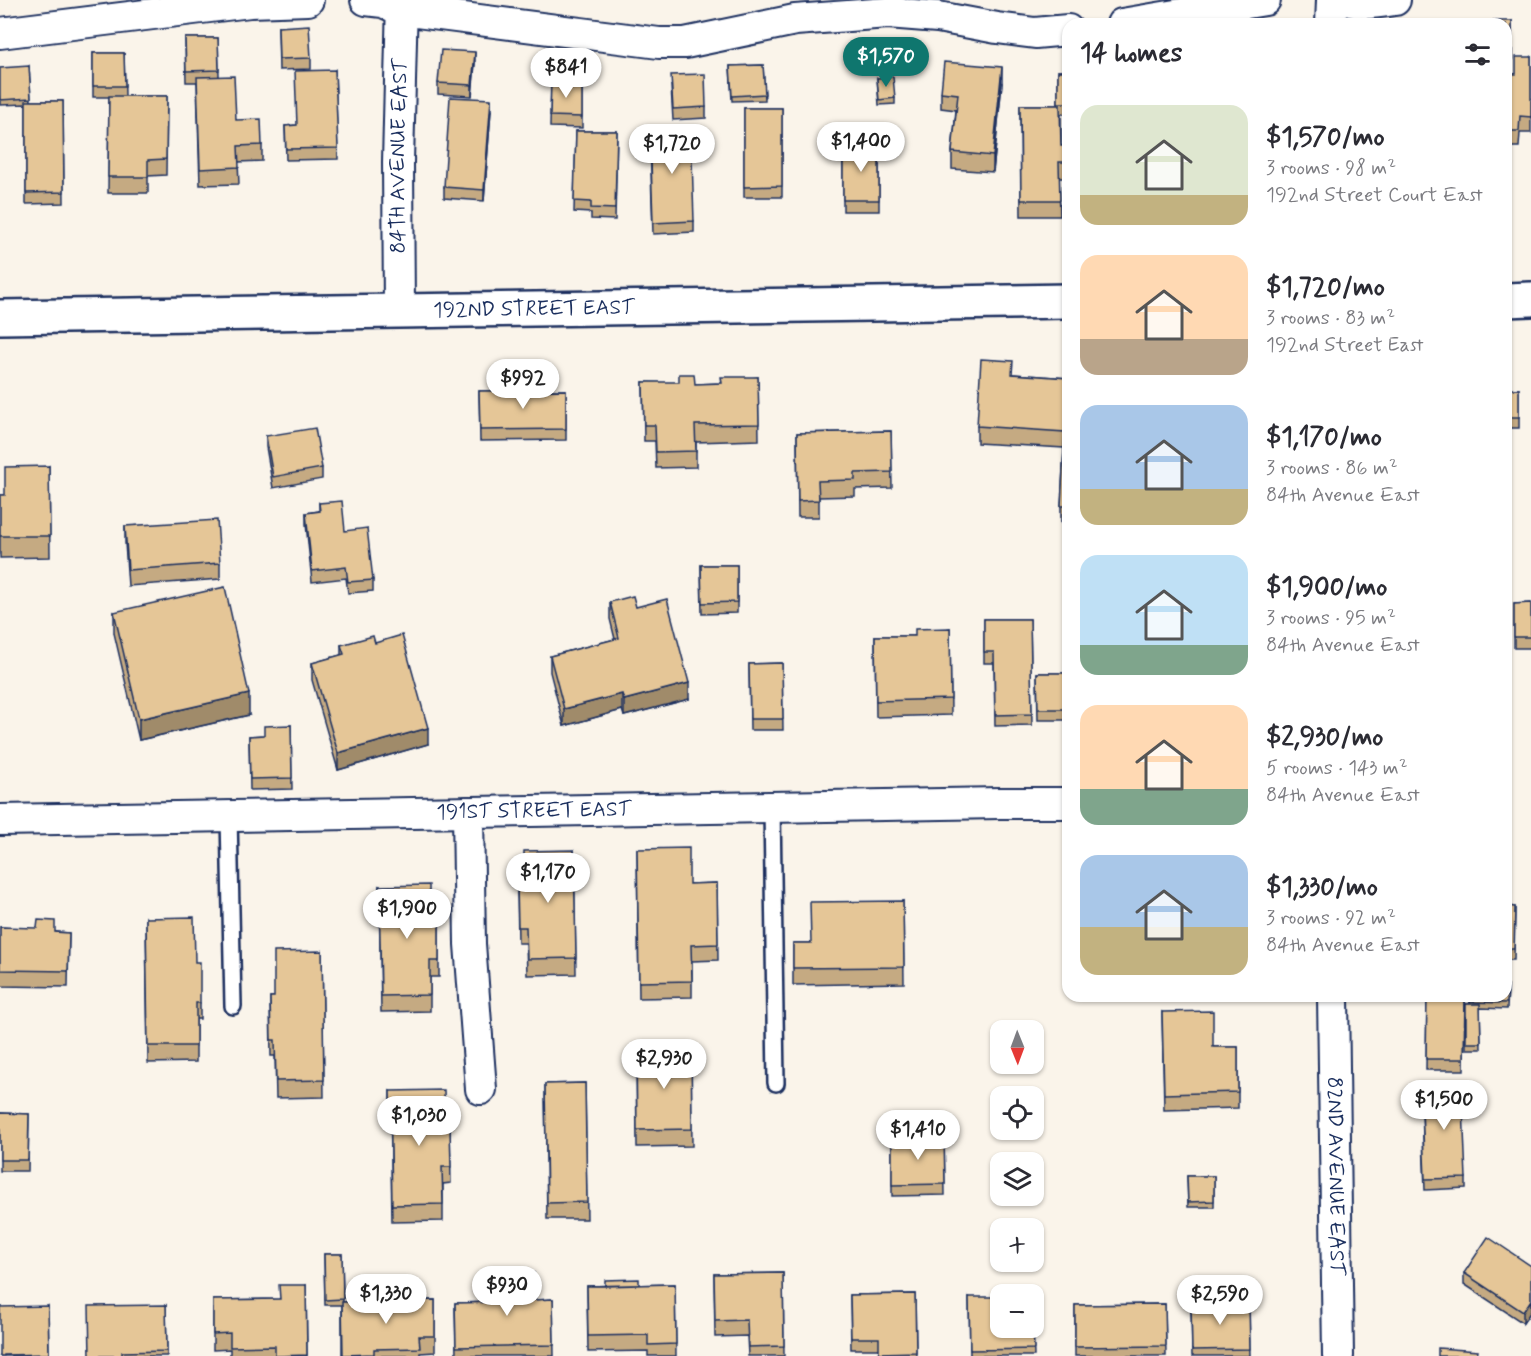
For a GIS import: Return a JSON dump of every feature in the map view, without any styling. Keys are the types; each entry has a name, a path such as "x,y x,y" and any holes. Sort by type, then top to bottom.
{"street":[{"path":"0,33 250,2 308,0"},
{"path":"366,0 659,43 685,43 795,20 888,13 938,17 1035,33 1062,31"},
{"path":"1158,18 1265,0"},
{"path":"1331,18 1332,0"},
{"path":"1348,0 1377,2 1395,0"},
{"name":"84TH AVENUE EAST","path":"399,310 398,162 401,5"},
{"path":"1512,300 1531,299"},
{"name":"192ND STREET EAST","path":"0,317 1062,301"},
{"name":"191ST STREET EAST","path":"0,820 1062,803"},
{"path":"468,812 470,944 481,1089"},
{"name":"82ND AVENUE EAST","path":"1333,1002 1338,1356"}],"lane":[{"path":"771,807 776,1083"},
{"path":"229,816 233,1006"}],"building":[{"path":"309,25 311,58 279,59 278,27"},
{"path":"185,38 218,38 219,70 186,71"},
{"path":"441,50 475,52 472,85 438,83"},
{"path":"93,53 124,53 125,86 93,86"},
{"path":"1516,57 1531,57 1531,117 1520,116 1519,131 1512,131 1512,74 1516,74"},
{"path":"944,62 1002,67 993,156 952,152 958,94 941,92"},
{"path":"763,65 765,94 732,96 730,66"},
{"path":"29,66 31,98 0,100 0,68"},
{"path":"335,70 338,148 286,149 285,126 297,125 295,71"},
{"path":"1058,71 1062,71 1062,103 1058,103"},
{"path":"705,74 706,107 673,109 671,75"},
{"path":"234,76 236,120 261,119 262,145 238,146 239,167 200,169 197,77"},
{"path":"893,77 895,98 879,100 877,78"},
{"path":"551,80 582,81 582,117 550,116"},
{"path":"109,96 167,96 166,159 148,160 148,177 108,177"},
{"path":"450,97 491,99 484,190 444,187"},
{"path":"26,101 63,101 64,192 26,193"},
{"path":"1020,105 1060,105 1062,162 1059,162 1060,200 1021,200"},
{"path":"744,108 782,108 782,186 744,187"},
{"path":"691,127 694,221 653,223 650,129"},
{"path":"576,131 617,131 615,209 591,208 591,202 574,201"},
{"path":"843,146 879,146 879,200 843,200"},
{"path":"981,359 1013,361 1012,374 1062,378 1062,432 977,426"},
{"path":"679,374 694,374 695,384 722,383 721,377 758,377 759,424 695,425 696,451 656,452 655,425 644,425 643,382 679,382"},
{"path":"1512,389 1519,389 1519,417 1512,417"},
{"path":"566,390 566,429 480,430 479,391"},
{"path":"315,428 322,468 273,477 266,436"},
{"path":"891,431 892,472 855,473 855,480 818,481 819,500 798,501 797,433"},
{"path":"49,466 50,536 0,536 0,495 5,495 5,467"},
{"path":"342,501 345,531 367,528 373,580 348,582 346,567 312,571 306,513 320,511 319,503"},
{"path":"217,520 220,563 128,570 125,526"},
{"path":"701,565 737,565 737,602 702,603"},
{"path":"225,587 249,694 139,719 114,612"},
{"path":"633,596 636,607 667,599 689,683 624,700 622,694 564,709 550,656 619,638 610,602"},
{"path":"1531,603 1531,637 1514,637 1514,604"},
{"path":"984,619 1030,619 1032,714 995,715 994,652 984,652"},
{"path":"950,628 951,699 876,701 875,636 915,636 915,629"},
{"path":"402,635 428,728 338,753 312,663 344,654 341,645 373,636 375,643"},
{"path":"782,663 783,719 750,719 749,664"},
{"path":"1037,673 1062,673 1062,709 1038,709"},
{"path":"291,725 292,778 250,779 249,736 264,735 264,726"},
{"path":"689,848 689,884 717,883 718,944 691,945 692,981 639,982 637,849"},
{"path":"574,850 576,958 527,959 526,927 518,927 517,885 524,885 524,851"},
{"path":"429,885 429,920 439,920 439,961 430,961 430,995 381,996 379,886"},
{"path":"903,901 904,967 793,968 793,943 811,943 810,902"},
{"path":"1512,907 1515,907 1514,949 1512,949"},
{"path":"194,917 195,962 200,962 200,1003 196,1003 196,1046 148,1046 146,918"},
{"path":"38,920 55,921 55,932 69,933 68,971 0,970 0,927 37,928"},
{"path":"322,951 324,1080 276,1081 275,1040 271,1040 270,997 274,997 274,952"},
{"path":"1427,1002 1465,1002 1464,1059 1426,1059"},
{"path":"1466,1004 1480,1004 1481,1043 1466,1043"},
{"path":"1213,1011 1213,1047 1238,1047 1238,1092 1164,1094 1162,1012"},
{"path":"691,1050 692,1129 637,1130 636,1051"},
{"path":"585,1083 587,1202 547,1203 545,1084"},
{"path":"1462,1083 1466,1178 1425,1179 1421,1085"},
{"path":"444,1090 445,1128 450,1128 451,1167 442,1167 443,1204 392,1205 390,1091"},
{"path":"0,1113 29,1114 28,1160 0,1160"},
{"path":"944,1137 945,1184 892,1185 892,1138"},
{"path":"1187,1176 1214,1176 1214,1201 1188,1202"},
{"path":"1488,1237 1531,1266 1531,1300 1523,1312 1464,1273"},
{"path":"324,1254 342,1254 343,1299 325,1300"},
{"path":"534,1273 535,1300 553,1299 554,1345 456,1347 455,1303 501,1302 501,1274"},
{"path":"783,1273 784,1346 748,1347 747,1320 715,1321 714,1274"},
{"path":"639,1279 639,1285 605,1286 605,1280"},
{"path":"675,1284 676,1344 648,1345 648,1335 588,1336 587,1286"},
{"path":"279,1285 306,1285 307,1355 275,1356 275,1346 230,1347 230,1333 213,1334 213,1300 280,1299"},
{"path":"915,1294 916,1352 879,1353 879,1338 851,1338 850,1295"},
{"path":"969,1297 990,1297 990,1338 1033,1338 1034,1349 970,1350"},
{"path":"435,1300 435,1336 419,1336 420,1348 374,1349 374,1354 343,1355 342,1302"},
{"path":"1249,1303 1250,1349 1192,1350 1191,1304"},
{"path":"1165,1304 1166,1346 1075,1347 1075,1305"},
{"path":"166,1305 167,1351 122,1352 122,1356 90,1356 89,1306"},
{"path":"48,1306 49,1354 0,1356 0,1307"},
{"path":"1438,1348 1478,1351 1477,1356 1438,1356"}]}
